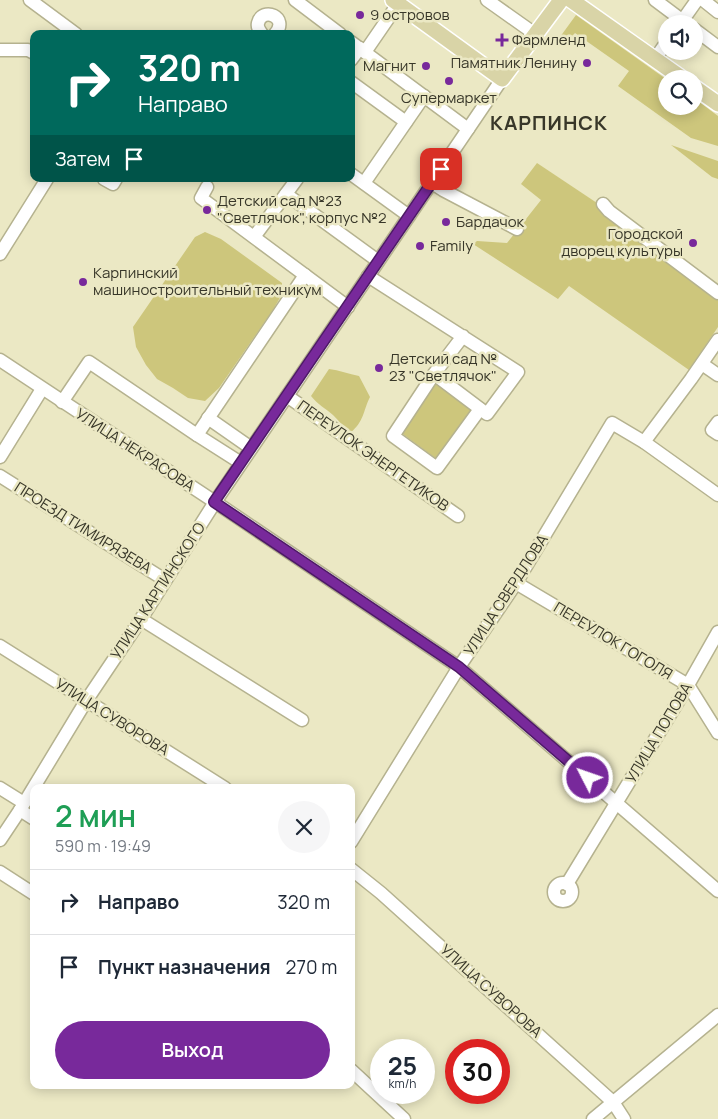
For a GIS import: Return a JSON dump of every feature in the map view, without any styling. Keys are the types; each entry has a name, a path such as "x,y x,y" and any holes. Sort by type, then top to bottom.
{"main road":[{"name":"УЛИЦА КАРПИНСКОГО","path":"502,79 561,0"},
{"path":"571,0 670,70"},
{"path":"395,2 502,79"},
{"path":"703,93 718,104"}],"street":[{"path":"30,0 46,4 72,30"},
{"path":"295,0 335,30"},
{"path":"487,0 535,34"},
{"path":"655,0 673,15"},
{"path":"688,15 697,0"},
{"path":"703,0 718,12"},
{"path":"395,2 359,47 468,129"},
{"path":"259,30 258,23 261,17 268,14 277,18 280,25 279,30"},
{"path":"703,36 718,47"},
{"path":"0,50 30,51"},
{"path":"655,59 658,55"},
{"name":"УЛИЦА КАРПИНСКОГО","path":"35,784 86,701 141,619 214,502 502,79"},
{"path":"355,85 406,122"},
{"path":"364,183 424,96"},
{"path":"355,177 409,216"},
{"path":"0,254 45,182"},
{"path":"254,237 295,182"},
{"path":"432,183 517,229"},
{"path":"207,187 201,198 348,306"},
{"path":"286,194 378,261"},
{"path":"603,204 609,211 718,293"},
{"path":"197,435 305,275"},
{"path":"368,276 518,372 487,414 434,374"},
{"path":"462,336 393,436 437,468 480,408"},
{"path":"717,493 644,442 718,340"},
{"name":"УЛИЦА НЕКРАСОВА","path":"0,360 459,667 718,891"},
{"path":"62,402 89,362 241,463"},
{"path":"702,364 718,375"},
{"path":"0,457 42,389"},
{"name":"ПЕРЕУЛОК ЭНЕРГЕТИКОВ","path":"287,396 458,516"},
{"path":"208,418 251,448"},
{"path":"718,422 712,430 718,434"},
{"name":"УЛИЦА СВЕРДЛОВА","path":"355,836 459,667 516,583 612,423 644,442"},
{"name":"ПРОЕЗД ТИМИРЯЗЕВА","path":"0,476 165,580"},
{"name":"ПЕРЕУЛОК ГОГОЛЯ","path":"516,583 688,685 718,733"},
{"path":"141,619 302,720"},
{"name":"УЛИЦА ПОПОВА","path":"567,884 688,685 718,632"},
{"name":"УЛИЦА СУВОРОВА","path":"0,646 219,784"},
{"path":"0,788 30,815"},
{"name":"УЛИЦА КАРПИНСКОГО","path":"0,840 30,793"},
{"path":"0,872 30,891"},
{"name":"УЛИЦА СУВОРОВА","path":"355,872 381,893 613,1102 624,1119"},
{"path":"593,1119 718,1015"},
{"path":"355,1074 404,1119"}],"shaded area":[{"path":"576,15 658,73 658,114 618,86 629,71 575,33 567,43 560,37"},
{"path":"703,105 718,116 718,146 691,138 659,115 703,115"},
{"path":"671,145 718,161 718,179 712,177"},
{"path":"537,163 609,211 718,298 718,327 689,370 569,286 558,299 473,244 477,241 507,243 541,200 521,184"},
{"path":"205,232 221,239 282,283 282,294 219,388 205,401 188,398 157,379 146,365 136,347 133,327 195,237"},
{"path":"329,369 359,376 370,397 361,420 350,433 311,396"},
{"path":"436,384 473,411 438,460 400,432"}],"place":[{"name":"9 островов","path":"360,15"},
{"name":"Фармленд","path":"502,40"},
{"name":"Памятник Ленину","path":"587,63"},
{"name":"Магнит","path":"426,66"},
{"name":"Супермаркет","path":"449,81"},
{"name":"Детский сад №23 \"Светлячок\", корпус №2","path":"207,210"},
{"name":"Бардачок","path":"446,222"},
{"name":"Городской дворец культуры","path":"693,243"},
{"name":"Family","path":"420,246"},
{"name":"Карпинский машиностроительный техникум","path":"83,282"},
{"name":"Детский сад № 23 \"Светлячок\"","path":"379,368"}],"district":[{"name":"КАРПИНСК","path":"549,123"}],"route":[{"path":"441,169 214,502 459,667 588,778"}]}
